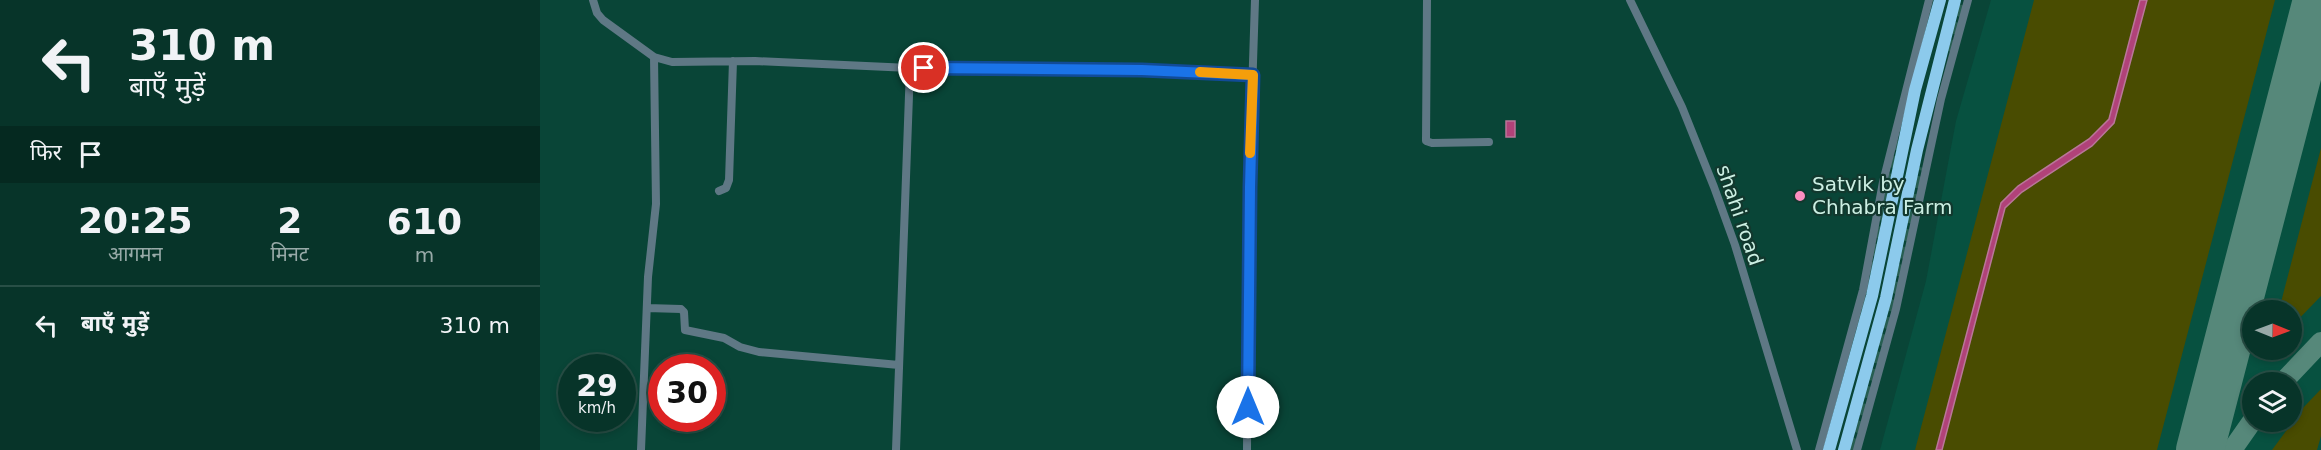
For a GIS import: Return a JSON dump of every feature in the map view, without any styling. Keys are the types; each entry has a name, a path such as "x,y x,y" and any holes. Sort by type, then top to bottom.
{"highway":[{"path":"1829,450 1872,296 1915,90 1940,0"},
{"path":"1844,450 1884,306 1917,150 1954,0"}],"street":[{"path":"592,0 603,21 654,57 672,62 733,61 910,68 1142,70 1253,75"},
{"path":"1246,450 1255,0"},
{"path":"1427,0 1426,141 1432,143 1489,142"},
{"name":"shahi road","path":"1630,0 1678,98 1714,188 1735,245 1797,450"},
{"path":"1819,450 1863,290 1883,182 1929,0"},
{"path":"1857,450 1902,282 1935,125 1968,0"},
{"path":"641,450 647,308 656,204 654,57"},
{"path":"718,191 726,188 729,180 733,61"},
{"path":"896,450 910,68"},
{"path":"647,308 681,309 684,312 684,328 687,332 724,338 749,351 899,365"}],"shaded area":[{"path":"1991,0 2321,0 2321,450 1880,450 1926,281 1956,121"},
{"path":"2034,0 2275,0 2157,450 1915,450"},
{"path":"2140,0 2147,0 2114,123 2092,146 2022,192 2005,208 1942,450 1936,450 2001,203 2018,186 2089,139 2109,119"},
{"path":"1506,121 1515,121 1515,137 1506,137"},
{"path":"2321,148 2321,296 2302,316 2302,300 2282,300"},
{"path":"2321,389 2321,436 2317,450 2272,450 2285,432 2302,432 2302,409"}],"taxiway":[{"path":"2306,47 2321,25"},
{"path":"2292,372 2321,342"},
{"path":"2232,450 2245,432"}],"runway":[{"path":"2200,450 2317,0"}],"tunnel":[{"path":"1948,51 1962,0"},
{"path":"1858,326 1872,270 1897,141"},
{"path":"1852,450 1899,277 1919,167"}],"slow traffic":[{"path":"1200,72 1253,75 1250,153"}],"place":[{"name":"Satvik by Chhabra Farm","path":"1800,196"}],"route":[{"path":"924,68 1142,70 1253,75 1248,275 1248,407"}]}
